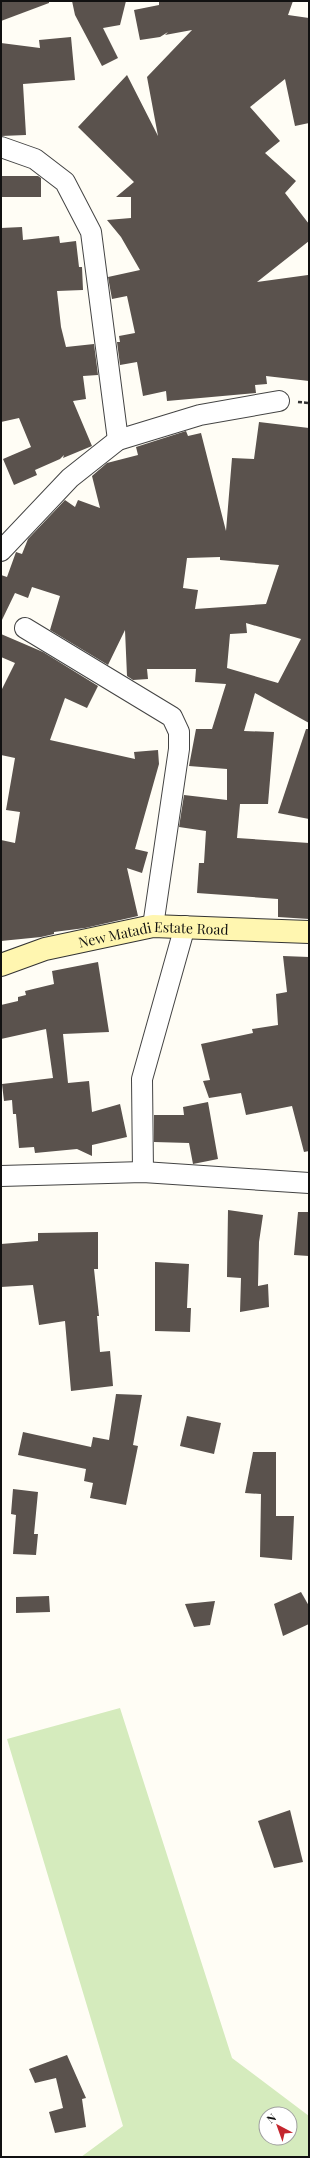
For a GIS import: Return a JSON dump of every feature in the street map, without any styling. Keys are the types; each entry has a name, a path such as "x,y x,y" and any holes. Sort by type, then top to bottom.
{"street":[{"path":"1,147 35,159 65,182 91,232 118,440"},
{"path":"1,551 70,478 118,440 200,415 279,401"},
{"path":"25,628 172,717 179,732 179,749 153,926"},
{"name":"New Matadi Estate Road","path":"1,965 45,949 153,926 185,926 309,932"},
{"path":"143,1172 142,1079 185,926"},
{"path":"1,1176 143,1172 309,1183"}],"green space":[{"path":"120,1708 232,2058 296,2106 258,2106 258,2146 298,2146 298,2108 309,2116 309,2157 81,2157 123,2126 7,1739"}],"building":[{"path":"1,1 49,1 49,3 1,21"},
{"path":"72,1 126,1 120,25 103,28 118,58 102,66 75,15"},
{"path":"159,1 293,1 288,15 309,18 309,123 295,126 285,79 250,107 280,141 265,153 296,181 285,193 309,224 309,241 257,282 308,275 309,381 266,376 267,384 255,385 256,393 167,401 166,391 143,396 137,362 120,365 117,342 120,342 119,336 135,333 127,296 112,299 108,277 140,270 121,237 107,220 131,218 131,197 116,197 134,182 78,127 127,75 158,136 147,77 192,30 165,35 168,32 160,37 140,40 134,10 159,5"},
{"path":"71,37 75,80 23,84 26,135 1,136 1,43 40,48 39,40"},
{"path":"1,176 38,176 41,178 41,197 1,197"},
{"path":"22,227 23,240 59,236 60,243 76,241 79,267 82,267 83,290 57,291 61,327 66,347 94,344 98,375 83,376 86,399 73,401 92,446 63,458 64,455 60,459 35,470 37,475 14,485 3,459 31,447 19,418 1,422 1,228"},
{"path":"259,422 309,428 309,723 255,693 244,731 274,732 268,804 240,804 237,838 309,843 309,919 278,917 278,899 197,893 199,863 204,863 206,831 179,827 184,795 227,800 227,769 189,766 196,729 212,729 226,684 195,682 196,669 147,669 148,679 133,680 127,676 125,630 108,665 50,630 60,596 32,587 28,598 15,593 1,622 1,575 7,577 16,552 22,554 28,539 65,500 75,507 78,500 100,508 92,476 107,463 138,455 136,447 186,431 188,436 201,433 226,531 232,458 254,459","holes":["220,557 220,560 279,565 266,604 195,609 198,590 183,588 187,558","246,623 301,639 278,683 227,668 230,634 247,633"]},
{"path":"1,634 43,652 98,686 87,708 65,698 50,740 135,759 134,752 158,750 159,764 135,849 148,852 142,873 127,868 138,916 85,928 54,932 54,934 41,937 1,941 1,840 15,843 20,812 6,810 15,758 1,755 1,691 15,663 1,657"},
{"path":"306,729 309,729 309,819 278,813"},
{"path":"283,956 309,957 309,1151 304,1152 292,1106 246,1115 241,1093 209,1098 203,1081 210,1080 201,1044 253,1033 252,1029 278,1025 276,994 287,992"},
{"path":"98,962 109,1032 63,1034 68,1083 89,1081 92,1112 120,1104 127,1137 92,1145 92,1156 77,1149 35,1153 34,1147 19,1148 16,1114 13,1114 12,1100 4,1101 2,1084 53,1078 46,1029 1,1039 1,1005 18,1001 18,997 26,995 25,991 54,984 52,971"},
{"path":"208,1102 218,1159 193,1164 189,1143 154,1142 154,1115 184,1115 183,1107"},
{"path":"228,1210 263,1215 259,1242 258,1286 268,1284 269,1307 240,1312 241,1278 227,1277"},
{"path":"298,1212 309,1212 309,1256 294,1255"},
{"path":"98,1232 98,1269 94,1269 99,1316 97,1316 100,1352 110,1351 113,1386 71,1391 65,1321 39,1325 33,1285 1,1287 1,1244 38,1241 38,1233"},
{"path":"155,1262 189,1264 187,1308 191,1308 190,1332 155,1331"},
{"path":"116,1394 142,1395 133,1445 138,1446 126,1505 90,1498 93,1483 84,1481 86,1469 18,1455 23,1432 91,1447 93,1437 109,1440"},
{"path":"187,1416 221,1423 214,1454 180,1446"},
{"path":"253,1452 276,1452 276,1516 294,1516 292,1560 260,1557 261,1494 245,1493"},
{"path":"13,1489 38,1492 34,1534 38,1534 36,1555 13,1554 16,1515 11,1514"},
{"path":"301,1592 309,1606 309,1624 283,1636 274,1604"},
{"path":"49,1596 50,1612 16,1613 16,1597"},
{"path":"215,1601 210,1625 194,1627 185,1604"},
{"path":"290,1810 303,1862 274,1868 258,1821"},
{"path":"67,2055 86,2098 82,2099 86,2127 55,2133 49,2112 63,2108 56,2078 35,2083 29,2069"}]}
